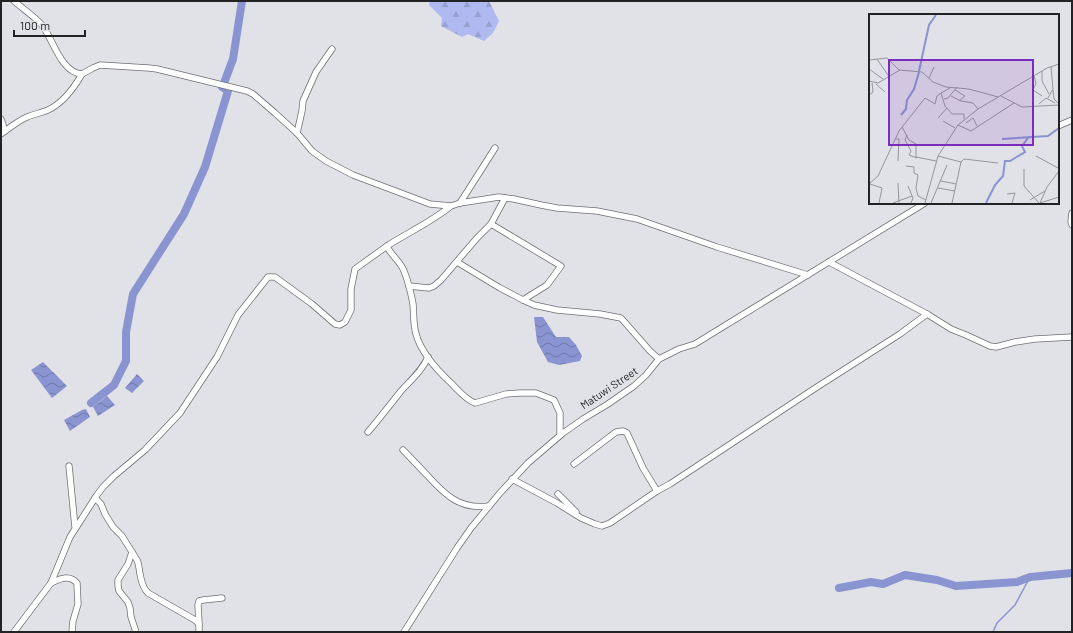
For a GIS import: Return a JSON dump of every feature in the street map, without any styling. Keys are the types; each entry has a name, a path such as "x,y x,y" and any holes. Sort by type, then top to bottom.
{"street":[{"path":"14,1 42,26 65,65 76,73 82,74"},
{"path":"297,133 303,101 316,72 332,49"},
{"path":"1,119 3,133 28,116 49,110 70,92 82,74 100,65 148,68 239,88 253,94 297,133 312,151 326,161 342,170 368,181 430,204 451,206"},
{"path":"1059,126 1072,120"},
{"path":"460,203 495,148"},
{"path":"14,632 50,583 64,547 75,527 95,498 103,487 145,450 180,412 217,357 238,315 268,277 275,277 336,324 340,325 345,322 351,310 351,289 355,269 387,246 428,223 451,206 460,203 499,197 541,205 637,219 718,247 808,275"},
{"path":"409,286 425,288 434,286 442,280 477,238 491,224 505,198"},
{"name":"Matuwi Street","path":"404,632 471,528 528,463 560,435 583,418 608,404 634,386 646,375 659,359 679,349 695,344 923,204"},
{"path":"1072,213 1072,224"},
{"path":"491,224 561,266 547,285 523,300"},
{"path":"387,246 388,250 401,264 404,270 413,304 416,335 428,357 449,381 470,401 475,403 506,394 536,393 554,400 560,413 560,435"},
{"path":"458,262 534,305 557,310 600,314 622,318 650,351 659,359"},
{"path":"829,262 928,314 951,329 966,334 993,347 1036,339 1072,337"},
{"path":"512,480 557,503 581,518 602,526 610,523 817,387 858,362 928,314"},
{"path":"368,432 418,373 428,357"},
{"path":"574,464 616,432 623,431 627,433 643,468 657,491"},
{"path":"404,450 438,488 454,500 472,506 489,506"},
{"path":"69,466 75,527"},
{"path":"558,494 581,518"},
{"path":"95,498 101,504 113,527 122,536 138,563 140,577 145,590 195,620 199,624"},
{"path":"132,552 128,564 118,580 118,586 119,591 130,608 131,617 136,632"},
{"path":"50,583 65,578 72,579 77,583 78,604 72,621 72,632"},
{"path":"199,632 199,601 222,598"}],"green space":[{"path":"430,1 489,1 499,21 493,33 484,41 468,34 462,37 441,26 442,18 429,5"}],"water":[{"path":"534,317 543,317 556,337 569,337 576,345 582,356 580,361 559,365 548,362 537,342"},
{"path":"43,362 67,386 52,398 31,370"},
{"path":"137,374 144,381 132,393 125,388"},
{"path":"107,396 115,405 98,416 93,407"},
{"path":"86,409 90,417 70,431 64,420"}],"waterway":[{"path":"224,83 233,59 242,1"},
{"path":"91,403 114,385 126,361 126,332 133,294 184,214 205,167 228,91 222,87"},
{"path":"839,588 871,582 883,584 905,575 937,580 956,586 1017,582 1030,577 1072,573"},
{"path":"993,632 997,623 1015,605 1030,577"}]}
